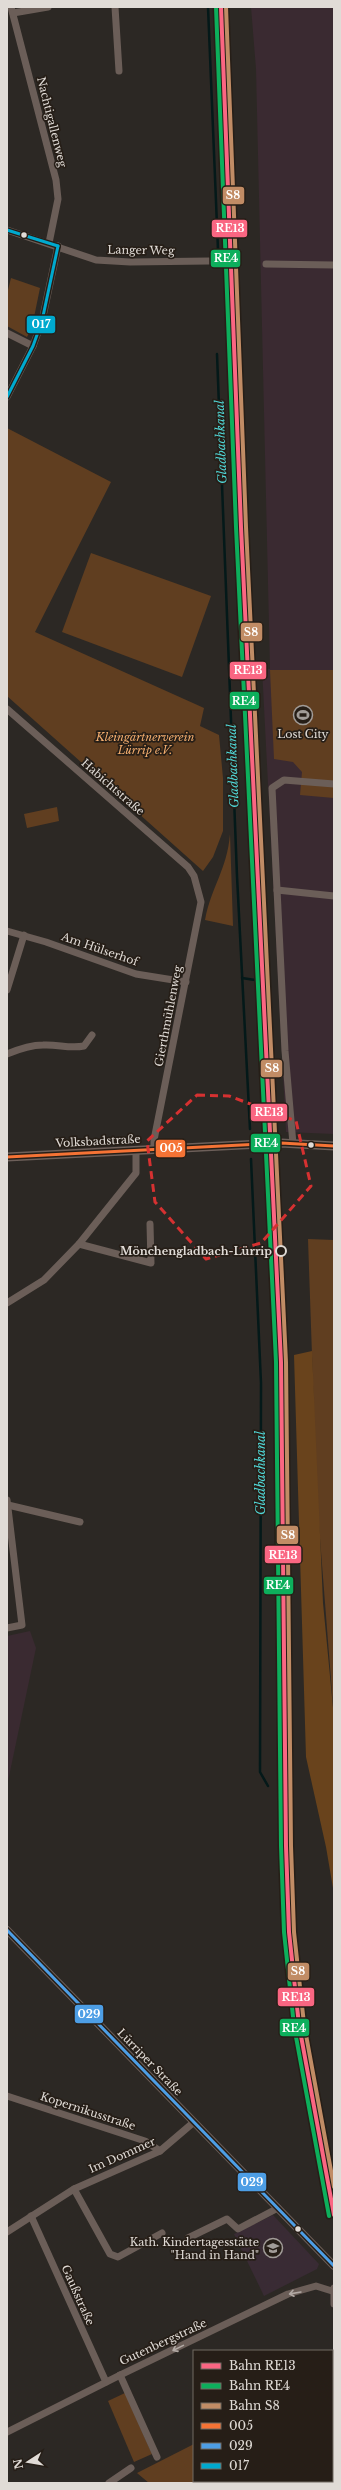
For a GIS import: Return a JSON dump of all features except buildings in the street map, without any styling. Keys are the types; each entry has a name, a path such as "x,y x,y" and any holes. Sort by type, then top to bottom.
{"main road":[{"name":"Volksbadstraße","path":"7,1157 293,1144 334,1146"}],"street":[{"path":"12,10 48,7"},
{"path":"115,7 118,71"},
{"name":"Nachtigallenweg","path":"12,10 56,180 58,199 49,243"},
{"name":"Langer Weg","path":"7,230 96,260 130,262 208,261"},
{"path":"7,397 34,346 42,321 58,246"},
{"path":"266,264 334,265"},
{"path":"7,333 34,346"},
{"name":"Habichtstraße","path":"7,709 188,867 198,886"},
{"path":"293,1144 285,1051 272,788 284,780 334,784"},
{"name":"Gierthmühlenweg","path":"154,1150 154,1140 201,902 198,886"},
{"path":"277,890 334,896"},
{"name":"Am Hülserhof","path":"7,931 24,935 136,974 186,982"},
{"path":"7,990 24,935"},
{"path":"7,1054 24,1047 38,1045 72,1049 84,1046 92,1035"},
{"path":"7,1302 44,1280 79,1244 136,1173 136,1151"},
{"path":"79,1244 150,1263 150,1224"},
{"path":"7,1628 22,1625 7,1503 80,1522"},
{"name":"Lürriper Straße","path":"7,1930 334,2266"},
{"name":"Kopernikusstraße","path":"7,2096 145,2141 160,2152"},
{"name":"Im Dommer","path":"7,2232 74,2189 160,2152 194,2122"},
{"path":"74,2189 110,2254 118,2257 162,2233"},
{"path":"188,2238 227,2219 238,2229 278,2208"},
{"name":"Gaußstraße","path":"31,2216 106,2382"},
{"name":"Gutenbergstraße","path":"7,2432 120,2375 288,2294 316,2286 333,2290"},
{"path":"333,2290 334,2304"},
{"path":"120,2375 157,2458"},
{"path":"109,2483 131,2468"}],"highlighted area":[{"path":"197,1095 229,1096 296,1121 311,1186 261,1243 206,1259 155,1202 147,1141"}],"shaded area":[{"path":"251,7 334,7 334,1134 286,1132 262,668 270,669 256,69"},
{"path":"312,1351 323,1603 334,1718 334,1894 326,1847 306,1757 294,1355"},
{"path":"30,1631 36,1648 7,1786 7,1636"},
{"name":"Kath. Kindertagesstätte \"Hand in Hand\"","path":"273,2215 319,2264 317,2269 264,2296 234,2234"}],"green space":[{"path":"11,278 40,288 32,327 27,337 7,326 7,294"},
{"name":"Kleingärtnerverein Lürrip e.V.","path":"7,428 111,482 35,632 204,708 200,726 219,735 223,778 223,831 213,857 203,871 7,696"},
{"path":"91,553 211,596 182,677 62,632"},
{"name":"Lost City","path":"270,670 334,670 334,798 300,795 302,772 293,762 274,759"},
{"path":"57,807 59,821 27,828 24,814"},
{"path":"230,834 233,926 205,920 211,898 226,858"},
{"path":"308,1239 334,1240 334,1718 317,1500"},
{"path":"333,2382 334,2483 149,2483 137,2473 193,2445 193,2482 333,2482"},
{"path":"125,2393 152,2454 134,2462 108,2401"}],"waterway":[{"name":"Gladbachkanal","path":"208,7 218,250"},
{"name":"Gladbachkanal","path":"217,354 237,876 250,1129"},
{"path":"242,978 255,980"},
{"name":"Gladbachkanal","path":"251,1159 261,1383 260,1772 268,1786"}],"rail line":[{"name":"RE4","path":"216,7 236,527 276,1362 281,1846 284,1932 294,2026 329,2216"},
{"name":"RE13","path":"221,7 241,527 281,1362 286,1846 289,1932 299,2025 334,2215"},
{"name":"S8","path":"226,7 246,527 286,1362 291,1846 294,1932 304,2024 334,2187"}],"transit line":[{"name":"017","path":"7,230 58,246"},
{"name":"017","path":"7,397 33,346 42,321 58,246"},
{"name":"005","path":"7,1157 281,1143 334,1146"},
{"name":"029","path":"7,1930 334,2266"}],"place":[{"name":"Lost City","path":"303,715"},
{"name":"Mönchengladbach-Lürrip","path":"281,1251"},
{"name":"Kath. Kindertagesstätte \"Hand in Hand\"","path":"273,2248"}]}
